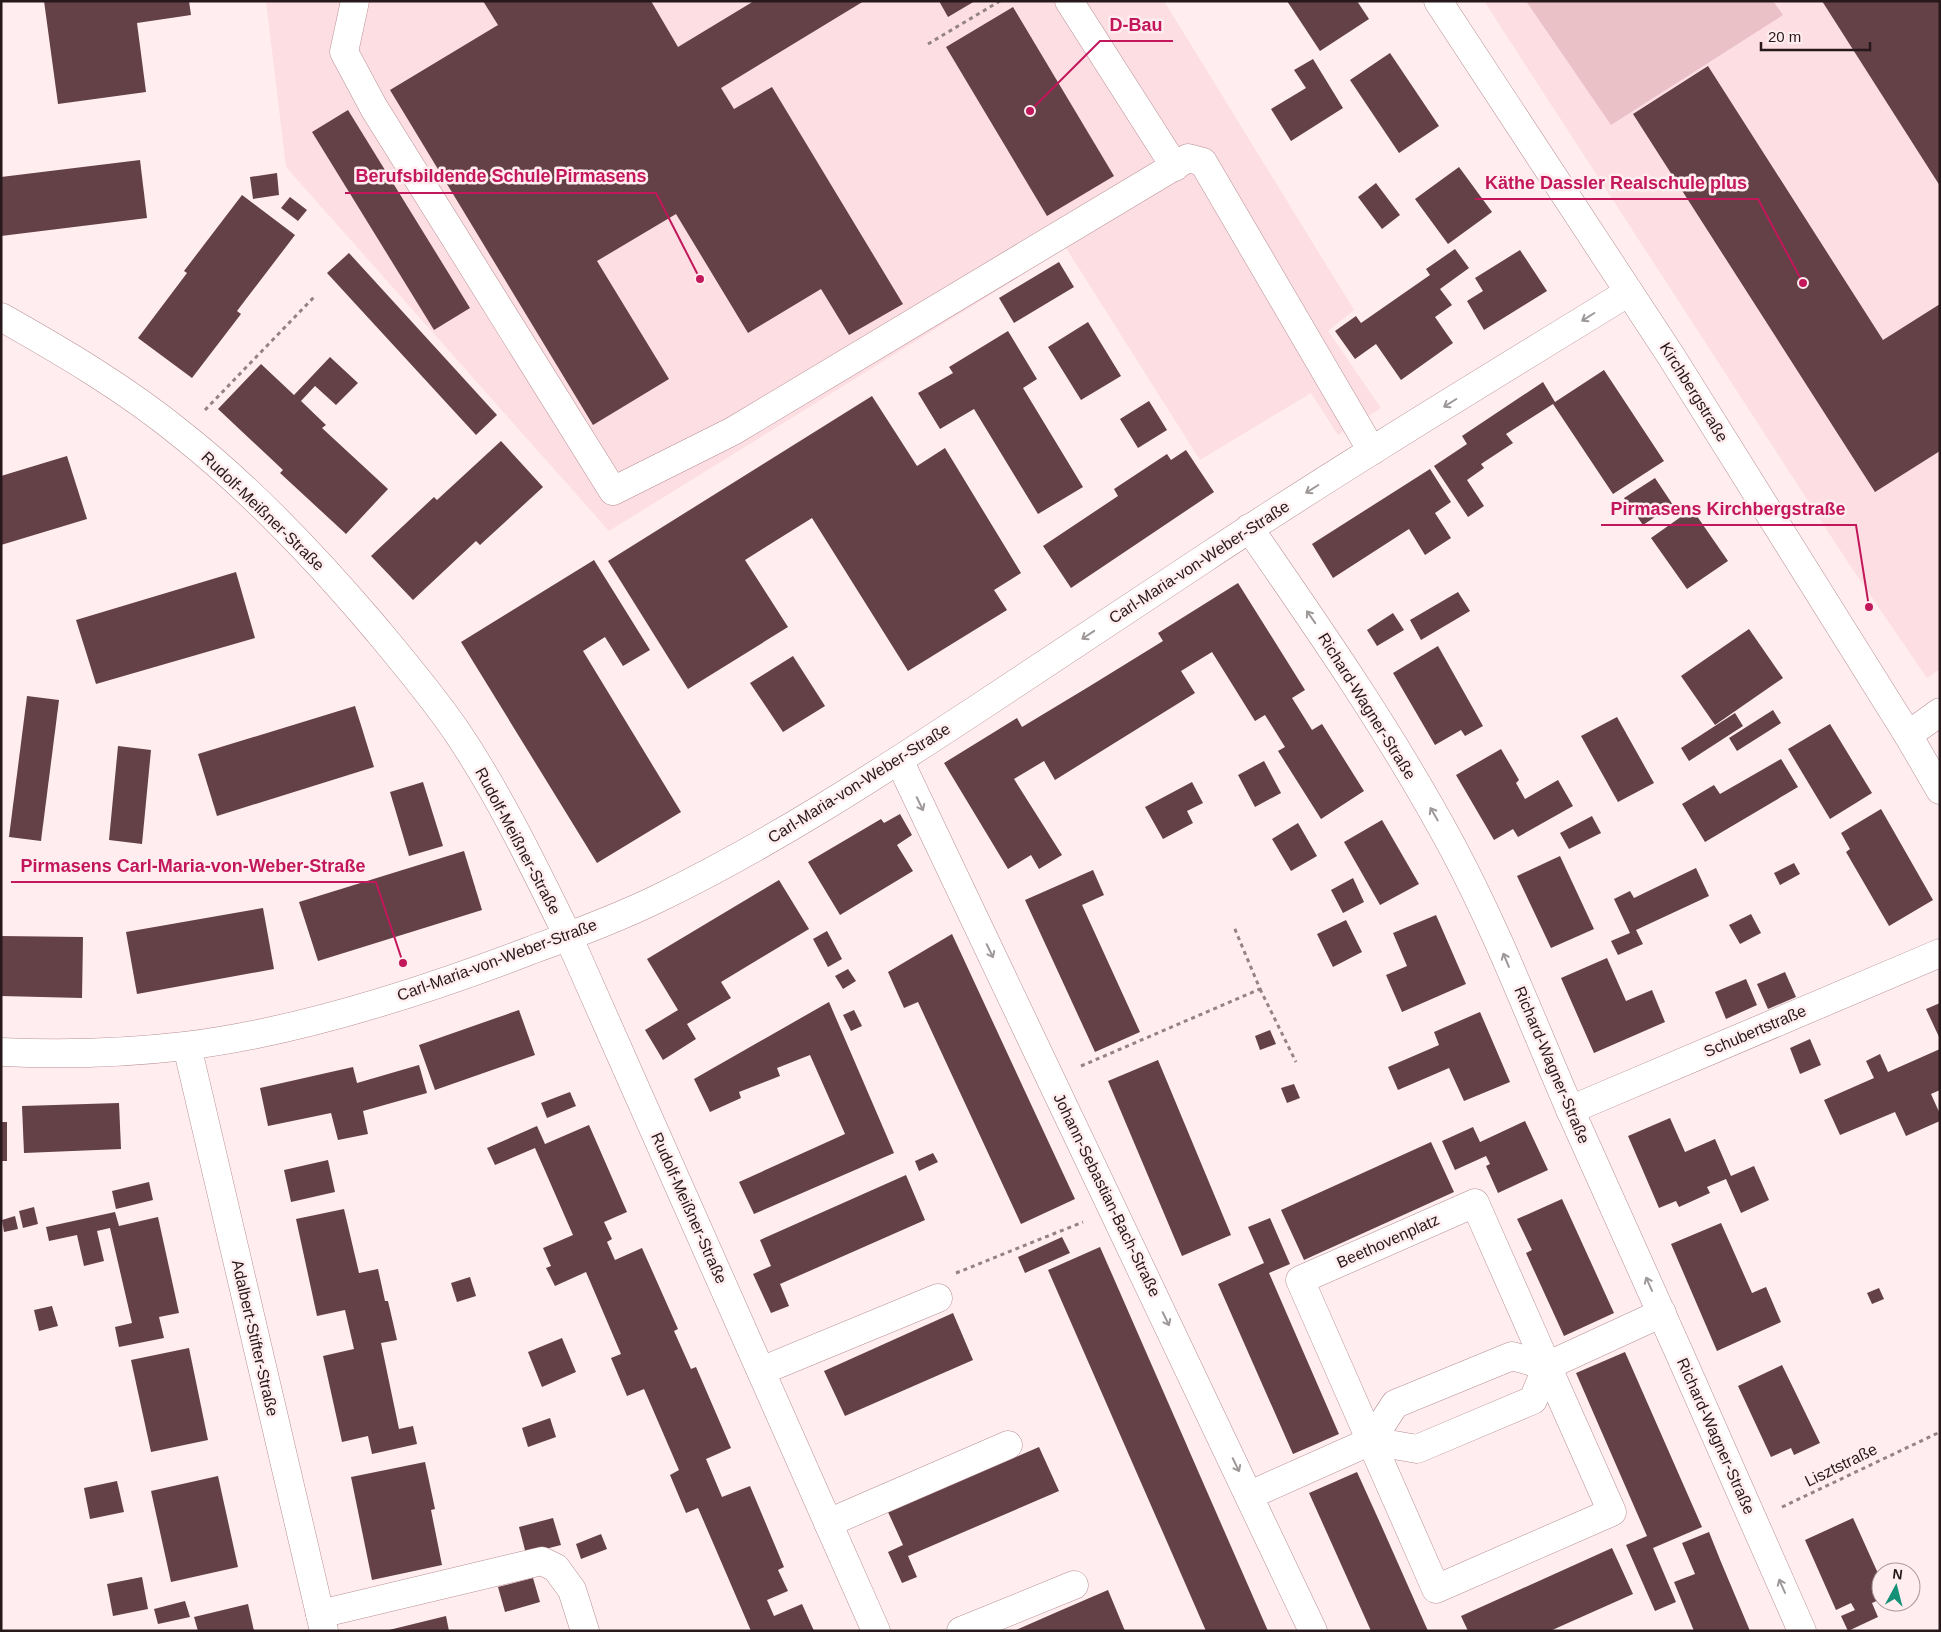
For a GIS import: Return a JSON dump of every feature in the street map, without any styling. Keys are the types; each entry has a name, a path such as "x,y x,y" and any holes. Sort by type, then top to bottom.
{"street":[{"path":"355,1 344,52 374,108 614,491 733,431 1188,158 1203,162 1372,451"},
{"path":"1069,1 1174,167"},
{"name":"Kirchbergstraße","path":"1438,1 1724,439 1908,735 1940,790"},
{"name":"Carl-Maria-von-Weber-Straße","path":"1,1052 97,1052 187,1046 332,1016 452,979 568,936 663,896 753,848 899,760 1249,528 1629,292"},
{"name":"Rudolf-Meißner-Straße","path":"1,317 59,350 124,391 182,434 288,530 329,573 426,688 459,734 530,858 568,936 876,1631"},
{"name":"Richard-Wagner-Straße","path":"1249,528 1319,628 1396,748 1453,849 1497,938 1570,1110 1802,1631"},
{"path":"1908,735 1940,712"},
{"name":"Johann-Sebastian-Bach-Straße","path":"899,760 1313,1631"},
{"name":"Schubertstraße","path":"1570,1110 1940,953"},
{"name":"Adalbert-Stifter-Straße","path":"187,1046 322,1622"},
{"name":"Beethovenplatz","path":"1475,1203 1547,1366 1612,1512 1436,1589 1300,1280 1475,1203"},
{"path":"761,1371 938,1298"},
{"path":"1250,1495 1371,1441 1394,1404 1512,1356 1547,1366 1662,1313"},
{"path":"1371,1441 1416,1449 1524,1404 1533,1400 1547,1366"},
{"path":"828,1523 1008,1445"},
{"path":"322,1622 542,1561 556,1568 572,1590 585,1631"},
{"path":"960,1631 1074,1584"}],"path":[{"path":"928,44 1000,1"},
{"path":"182,434 316,295"},
{"path":"1234,926 1260,989 1296,1062"},
{"path":"1051,1079 1260,989"},
{"path":"938,1298 949,1276 1114,1210"},
{"name":"Lisztstraße","path":"1754,1521 1940,1432"}],"shaded area":[{"path":"266,1 1164,1 1354,310 1328,331 1381,408 1338,435 1311,393 1200,460 1066,248 609,531 286,167"},
{"path":"1484,1 1940,1 1940,669 1927,678 1849,564"},
{"path":"1526,1 1773,1 1783,15 1611,125"}],"building":[{"path":"44,1 189,1 191,15 137,23 146,92 58,104"},
{"path":"483,1 651,1 678,47 754,1 864,1 721,88 734,109 772,87 903,304 849,335 821,289 748,333 676,214 597,261 669,379 593,425 390,90 498,25"},
{"path":"939,1 975,1 948,17"},
{"path":"1287,1 1357,1 1369,19 1320,51"},
{"path":"1822,1 1940,1 1940,186"},
{"path":"1013,7 1114,176 1047,216 946,47"},
{"path":"1390,53 1439,126 1399,153 1350,80"},
{"path":"1313,59 1343,108 1291,141 1271,109 1306,88 1294,70"},
{"path":"1708,66 1883,340 1940,304 1940,451 1875,492 1633,114"},
{"path":"348,110 470,308 434,330 312,132"},
{"path":"140,160 147,218 1,236 1,177"},
{"path":"1459,167 1492,212 1448,244 1415,199"},
{"path":"277,173 279,195 253,199 250,177"},
{"path":"1376,183 1400,215 1382,229 1358,197"},
{"path":"242,195 295,235 237,311 241,314 192,378 138,338 187,273 184,271"},
{"path":"290,197 307,210 298,221 281,208"},
{"path":"1455,249 1469,268 1440,289 1452,305 1435,317 1453,343 1401,380 1376,344 1355,359 1335,331 1356,316 1361,323 1430,275 1426,269"},
{"path":"1520,250 1547,291 1484,330 1467,301 1483,291 1475,278"},
{"path":"349,253 497,415 476,435 327,273"},
{"path":"1059,262 1074,287 1014,323 999,298"},
{"path":"1088,322 1121,376 1081,400 1048,347"},
{"path":"1008,331 1037,379 1023,388 1083,487 1038,514 974,409 940,429 918,393 953,373 949,367"},
{"path":"330,357 358,383 336,405 315,386 301,401 326,425 322,428 388,489 346,534 280,473 283,470 218,409 261,364 294,395"},
{"path":"1604,370 1664,461 1613,494 1553,404 1506,434 1513,443 1481,464 1484,468 1467,480 1484,506 1468,517 1434,466 1467,444 1462,436 1543,382 1555,402"},
{"path":"872,396 917,466 945,448 1021,573 994,590 1007,610 908,671 812,518 745,560 788,627 688,689 608,561"},
{"path":"1149,401 1167,430 1138,448 1120,419"},
{"path":"501,441 543,487 480,545 476,541 413,600 371,556 434,497 437,500"},
{"path":"1186,450 1214,492 1071,588 1043,546 1118,496 1114,489 1167,454 1171,460"},
{"path":"67,456 87,519 1,545 1,476"},
{"path":"1430,469 1451,502 1435,513 1451,538 1425,555 1409,529 1333,578 1312,544"},
{"path":"1655,478 1673,505 1643,525 1624,498"},
{"path":"1692,509 1728,561 1687,589 1651,538"},
{"path":"594,560 650,650 623,666 605,637 583,651 681,812 597,863 461,642"},
{"path":"236,572 255,638 96,684 76,620"},
{"path":"1238,583 1305,690 1292,698 1312,730 1322,724 1364,791 1321,819 1278,751 1285,747 1265,715 1255,721 1212,652 1181,671 1195,693 1055,780 1044,761 1014,779 1062,855 1039,869 1031,855 1008,869 944,763 1017,718 1022,727 1090,686 1163,641 1158,633"},
{"path":"1458,592 1470,611 1421,640 1410,620"},
{"path":"1393,613 1404,630 1377,646 1367,630"},
{"path":"1749,629 1783,678 1715,725 1681,676"},
{"path":"1438,646 1483,726 1465,736 1461,730 1435,745 1393,673"},
{"path":"793,656 825,706 783,732 750,683"},
{"path":"27,696 59,700 41,841 9,837"},
{"path":"355,706 374,767 217,816 198,754"},
{"path":"1773,710 1781,723 1737,751 1729,738"},
{"path":"1735,713 1743,726 1689,761 1681,748"},
{"path":"1617,717 1654,783 1618,802 1581,736"},
{"path":"1830,724 1872,793 1830,819 1788,749"},
{"path":"118,746 151,750 142,844 109,840"},
{"path":"1501,749 1519,780 1516,783 1525,799 1558,780 1573,806 1518,837 1513,829 1494,840 1456,775"},
{"path":"1781,759 1798,787 1705,842 1682,804 1714,785 1720,794"},
{"path":"1264,761 1281,793 1255,807 1238,775"},
{"path":"423,782 443,846 409,856 390,792"},
{"path":"1192,782 1203,803 1187,811 1193,823 1163,839 1145,807"},
{"path":"1881,809 1933,900 1889,926 1846,852 1850,849 1841,833"},
{"path":"900,814 912,835 897,845 913,871 840,915 808,862 881,819 884,823"},
{"path":"1592,816 1601,833 1569,849 1560,833"},
{"path":"1382,820 1419,884 1380,905 1344,842"},
{"path":"1298,823 1317,856 1291,871 1272,839"},
{"path":"464,851 482,910 318,961 299,902"},
{"path":"1560,856 1594,929 1551,948 1517,876"},
{"path":"1794,863 1800,874 1780,885 1774,873"},
{"path":"1696,868 1709,896 1636,930 1643,944 1618,955 1611,941 1630,933 1614,899 1630,891 1634,898"},
{"path":"1093,870 1104,895 1082,905 1140,1032 1095,1052 1025,900"},
{"path":"1353,878 1364,902 1343,913 1331,890"},
{"path":"779,880 809,929 721,982 731,998 687,1024 696,1039 663,1060 645,1030 678,1010 647,959"},
{"path":"263,908 274,969 137,994 126,932"},
{"path":"1751,914 1761,933 1740,944 1729,925"},
{"path":"1436,915 1466,984 1402,1012 1386,975 1407,966 1393,933"},
{"path":"1346,920 1362,952 1333,967 1317,934"},
{"path":"827,931 842,959 828,967 813,939"},
{"path":"952,934 1075,1199 1021,1224 918,1002 904,1008 888,972"},
{"path":"1,936 83,937 82,998 1,996"},
{"path":"1607,958 1626,1001 1652,990 1665,1022 1594,1053 1561,978"},
{"path":"848,969 856,981 843,989 835,976"},
{"path":"1785,972 1796,997 1768,1009 1757,984"},
{"path":"1746,979 1757,1005 1726,1019 1715,992"},
{"path":"829,1002 894,1153 754,1214 739,1182 845,1134 810,1055 777,1068 780,1076 739,1092 741,1098 710,1112 694,1079"},
{"path":"1940,1003 1940,1039 1926,1009"},
{"path":"519,1010 535,1055 435,1090 419,1045"},
{"path":"854,1010 862,1026 851,1031 843,1015"},
{"path":"1480,1012 1510,1082 1464,1101 1449,1068 1398,1090 1388,1067 1439,1045 1434,1032"},
{"path":"1270,1030 1276,1044 1260,1050 1255,1036"},
{"path":"1810,1039 1821,1065 1800,1074 1790,1048"},
{"path":"1940,1049 1940,1090 1931,1094 1940,1114 1940,1121 1906,1136 1895,1112 1840,1135 1824,1100 1874,1078 1866,1061 1880,1054 1888,1072"},
{"path":"1158,1060 1231,1235 1182,1256 1108,1081"},
{"path":"419,1065 427,1093 363,1111 368,1134 338,1140 331,1113 268,1126 260,1088 353,1067 357,1083"},
{"path":"1294,1084 1300,1098 1287,1103 1281,1088"},
{"path":"570,1092 576,1106 547,1118 541,1103"},
{"path":"119,1103 121,1149 24,1153 22,1106"},
{"path":"1670,1118 1685,1152 1715,1139 1731,1176 1754,1166 1769,1200 1741,1213 1726,1179 1707,1187 1710,1193 1679,1207 1676,1201 1659,1208 1628,1136"},
{"path":"1525,1121 1548,1170 1498,1193 1486,1166 1490,1164 1486,1156 1455,1170 1442,1141 1473,1127 1480,1142"},
{"path":"1,1122 7,1122 7,1161 1,1161"},
{"path":"589,1125 627,1212 604,1222 612,1239 607,1242 615,1260 642,1248 678,1329 674,1331 691,1369 696,1367 731,1448 706,1459 722,1497 750,1486 784,1567 778,1570 788,1591 767,1600 774,1616 802,1604 814,1631 751,1631 698,1508 686,1513 670,1475 679,1470 644,1389 627,1396 611,1358 621,1354 586,1272 555,1286 546,1268 551,1266 543,1248 573,1235 535,1148 495,1165 487,1148 537,1126 545,1144"},
{"path":"1431,1142 1454,1192 1304,1260 1281,1210"},
{"path":"933,1153 938,1162 919,1171 915,1161"},
{"path":"328,1160 335,1192 291,1202 284,1170"},
{"path":"906,1175 925,1220 780,1284 789,1306 771,1313 753,1274 771,1266 760,1240"},
{"path":"149,1182 153,1200 116,1209 112,1191"},
{"path":"1562,1199 1614,1313 1564,1336 1526,1253 1532,1250 1517,1219"},
{"path":"34,1207 38,1224 23,1228 19,1211"},
{"path":"344,1209 359,1273 378,1269 385,1301 388,1301 397,1340 381,1343 399,1429 413,1426 417,1444 372,1454 368,1436 342,1442 323,1356 354,1349 345,1310 317,1316 296,1219"},
{"path":"115,1212 119,1226 158,1217 179,1313 159,1317 164,1338 119,1347 115,1327 132,1323 110,1228 97,1231 104,1261 84,1266 77,1235 49,1241 46,1227"},
{"path":"15,1216 18,1229 4,1232 2,1220"},
{"path":"1270,1218 1290,1264 1269,1273 1339,1434 1293,1454 1218,1284 1264,1263 1248,1227"},
{"path":"1721,1223 1752,1293 1766,1287 1781,1322 1717,1351 1671,1244"},
{"path":"1062,1237 1070,1253 1025,1273 1018,1257"},
{"path":"1100,1247 1268,1631 1206,1631 1048,1270"},
{"path":"470,1277 476,1296 457,1302 451,1283"},
{"path":"1879,1288 1884,1299 1872,1304 1867,1293"},
{"path":"52,1306 58,1326 39,1331 34,1310"},
{"path":"953,1313 973,1360 845,1416 824,1371"},
{"path":"562,1338 576,1372 542,1387 528,1352"},
{"path":"189,1348 208,1440 151,1452 131,1360"},
{"path":"1625,1352 1702,1527 1653,1548 1676,1602 1655,1611 1626,1545 1647,1536 1576,1373"},
{"path":"1782,1365 1820,1443 1794,1455 1791,1448 1771,1457 1738,1386"},
{"path":"550,1418 556,1437 528,1447 522,1428"},
{"path":"1039,1447 1059,1491 908,1556 917,1577 902,1583 888,1552 903,1545 888,1512"},
{"path":"425,1462 435,1509 431,1510 442,1565 372,1580 351,1477"},
{"path":"1357,1472 1428,1631 1371,1631 1309,1493"},
{"path":"218,1476 238,1567 171,1582 151,1491"},
{"path":"117,1481 124,1512 90,1519 84,1488"},
{"path":"553,1518 561,1545 526,1554 519,1527"},
{"path":"1853,1518 1873,1562 1871,1562 1871,1612 1876,1612 1878,1617 1848,1631 1841,1616 1855,1610 1851,1603 1836,1610 1805,1540"},
{"path":"1709,1532 1750,1631 1694,1631 1674,1582 1695,1574 1682,1543"},
{"path":"601,1534 607,1549 581,1559 576,1544"},
{"path":"1612,1548 1633,1594 1550,1631 1468,1631 1461,1616"},
{"path":"142,1577 148,1609 113,1616 107,1584"},
{"path":"533,1578 540,1602 505,1612 498,1587"},
{"path":"1108,1590 1125,1631 1014,1631 1057,1612"},
{"path":"185,1601 190,1617 158,1624 154,1609"},
{"path":"248,1604 254,1631 198,1631 194,1617"},
{"path":"446,1616 449,1631 389,1631 389,1630"}],"place":[{"name":"D-Bau","path":"1030,111"},
{"name":"Berufsbildende Schule Pirmasens","path":"700,279"},
{"name":"Käthe Dassler Realschule plus","path":"1803,283"},
{"name":"Pirmasens Kirchbergstraße","path":"1869,607"},
{"name":"Pirmasens Carl-Maria-von-Weber-Straße","path":"403,963"}]}
